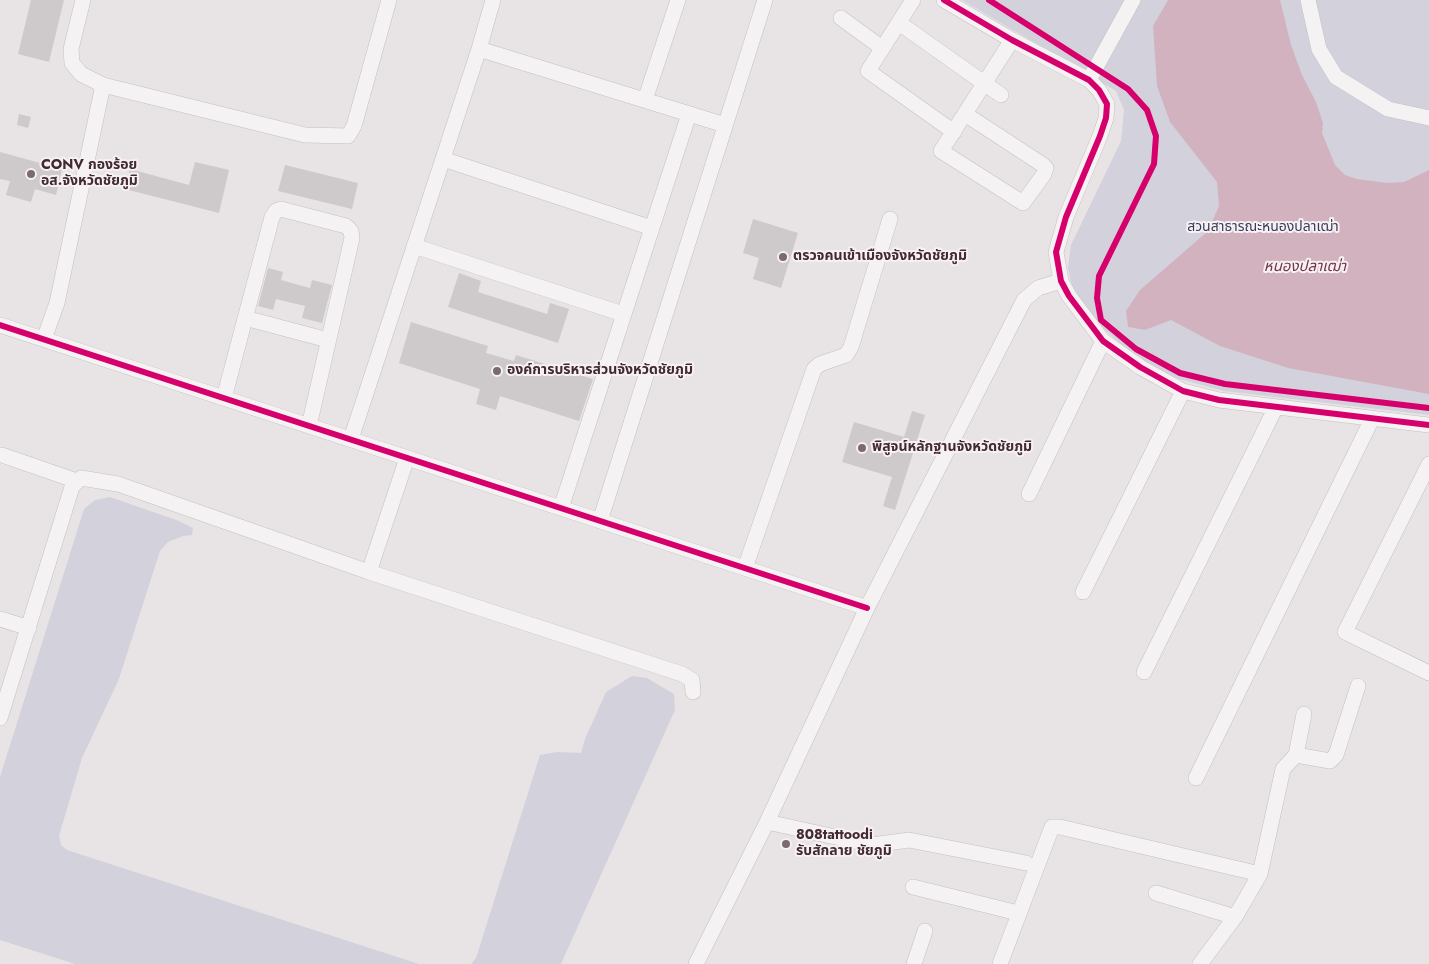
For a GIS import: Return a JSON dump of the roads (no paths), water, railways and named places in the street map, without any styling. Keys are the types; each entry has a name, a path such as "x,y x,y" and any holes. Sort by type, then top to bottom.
{"street":[{"path":"83,0 71,49 72,63 81,74 103,85 305,135 348,136 354,126 389,0"},
{"path":"351,439 479,49 493,0"},
{"path":"645,100 678,0"},
{"path":"600,521 765,0"},
{"path":"913,0 868,70 954,132"},
{"path":"944,0 1012,40 1089,80 1099,90 1107,104 1106,118 1066,217 1056,252 1061,281 1069,296 1103,341 1140,367 1183,392 1219,400 1429,425"},
{"path":"1089,80 1133,0"},
{"path":"1308,0 1319,49 1336,77 1388,109 1429,118"},
{"path":"840,18 882,48"},
{"path":"899,23 1001,95"},
{"path":"965,114 1046,168 1027,200 1023,203 1018,202 941,151 1012,40"},
{"path":"479,49 725,125"},
{"path":"44,339 57,303 103,85"},
{"path":"561,508 688,114"},
{"path":"443,159 652,228"},
{"path":"224,398 272,216 281,208 346,226 351,231 352,238 308,426"},
{"path":"745,568 814,370 820,364 846,355 851,348 890,219"},
{"path":"414,246 623,314"},
{"path":"696,964 767,822 867,608 1024,300 1038,288 1061,281"},
{"path":"245,318 328,340"},
{"path":"0,325 867,608"},
{"path":"1029,494 1103,341"},
{"path":"1083,592 1183,392"},
{"path":"1144,672 1276,407"},
{"path":"1196,778 1372,419"},
{"path":"2,455 78,481"},
{"path":"369,572 407,458"},
{"path":"1429,464 1345,632 1429,672"},
{"path":"0,718 72,487 81,478 118,484 369,572 682,674 692,680 692,692"},
{"path":"0,619 29,628"},
{"path":"1296,755 1330,762 1336,755 1358,686"},
{"path":"1205,963 1260,874 1283,769 1296,755 1304,714"},
{"path":"767,822 872,845 909,840 1026,863"},
{"path":"1000,964 1052,827 1060,827 1260,874"},
{"path":"912,887 1018,913"},
{"path":"1156,893 1235,917"},
{"path":"914,964 925,931"}],"water":[{"name":"หนองปลาเฒ่า","path":"1168,0 1280,0 1291,45 1302,75 1316,102 1323,123 1322,133 1335,165 1345,175 1357,179 1387,183 1404,182 1429,170 1429,394 1288,368 1220,346 1171,320 1145,330 1128,327 1126,311 1140,290 1208,231 1219,206 1217,182 1170,122 1157,86 1153,26"}],"place":[{"name":"CONV กองร้อย อส.จังหวัดชัยภูมิ","path":"31,174"},
{"name":"ตรวจคนเข้าเมืองจังหวัดชัยภูมิ","path":"783,257"},
{"name":"องค์การบริหารส่วนจังหวัดชัยภูมิ","path":"497,371"},
{"name":"พิสูจน์หลักฐานจังหวัดชัยภูมิ","path":"862,448"},
{"name":"808tattoodi รับสักลาย ชัยภูมิ","path":"786,844"}],"park label":[{"name":"สวนสาธารณะหนองปลาเฒ่า","path":"1263,228"}]}
